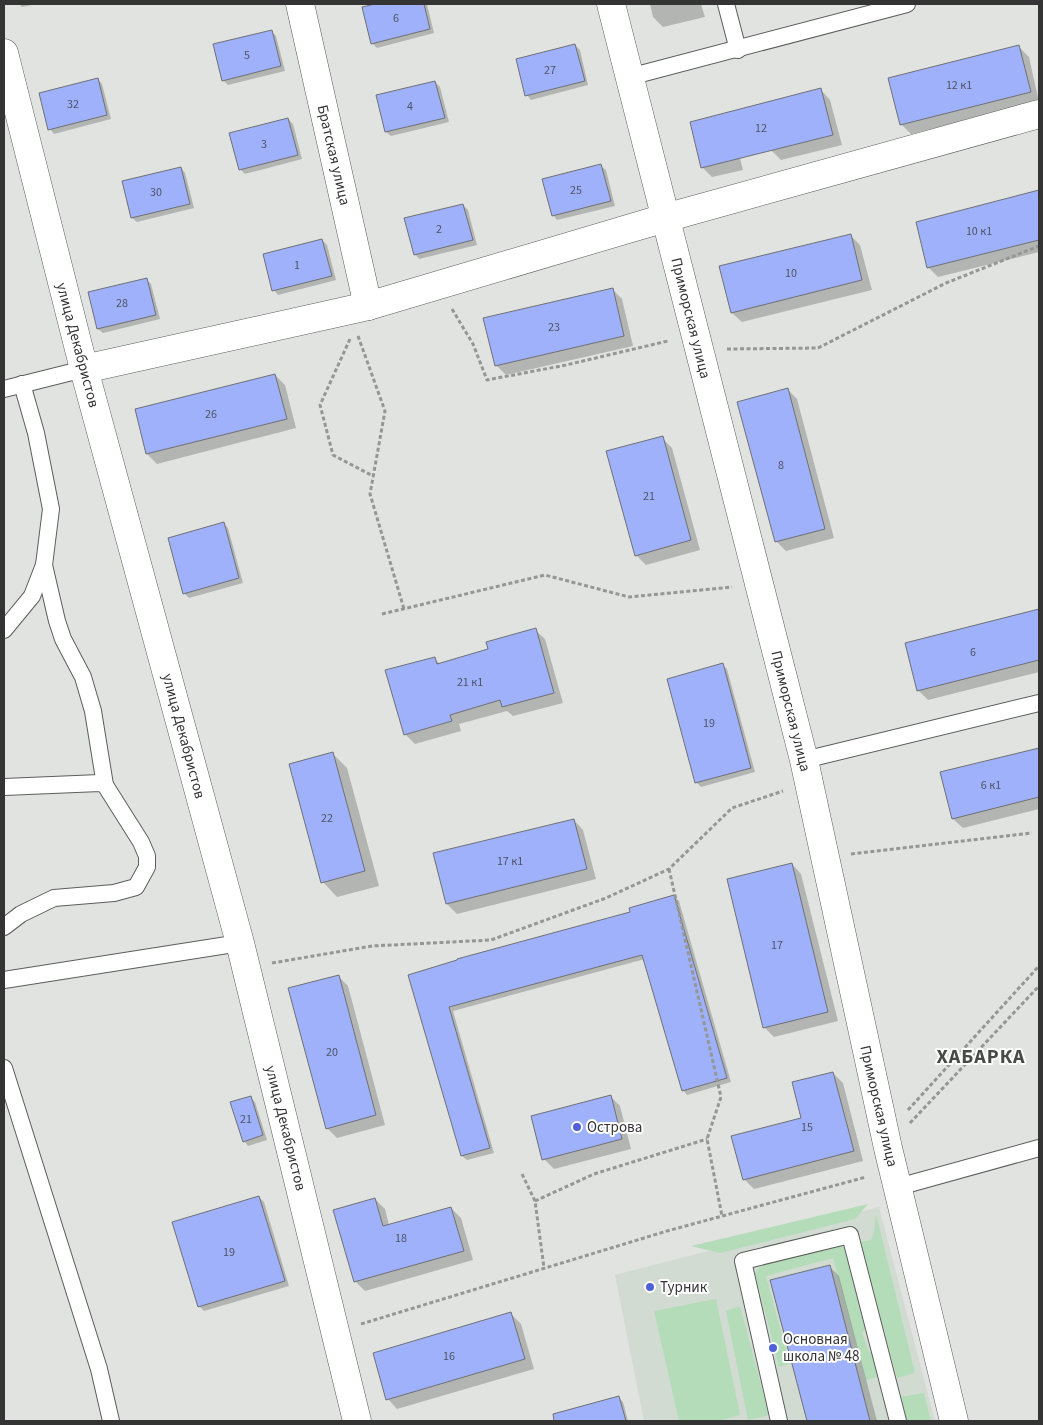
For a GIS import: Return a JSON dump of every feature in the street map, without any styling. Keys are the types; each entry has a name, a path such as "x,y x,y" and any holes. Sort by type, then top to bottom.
{"street":[{"name":"Братская улица","path":"300,4 357,314"},
{"name":"Приморская улица","path":"611,4 806,772 891,1160 954,1421"},
{"name":"улица Декабристов","path":"4,53 84,369 243,955 358,1421"},
{"path":"84,369 357,314 665,218 1039,114"}],"lane":[{"path":"726,4 738,50"},
{"path":"629,77 738,50 907,4"},
{"path":"4,389 84,369"},
{"path":"4,630 32,596 44,565 51,509 36,432 22,384"},
{"path":"4,927 21,914 54,898 114,893 136,887 147,867 147,856 141,842 105,785 93,711 83,677 63,639 44,565"},
{"path":"806,772 1039,703"},
{"path":"4,786 100,783 105,785"},
{"path":"4,980 243,955"},
{"path":"4,1068 100,1369 111,1421"},
{"path":"891,1160 1039,1148"},
{"path":"779,1421 743,1261 850,1235 898,1421"}],"path":[{"path":"450,305 472,344 487,380 566,364 697,342 818,348 946,283 1039,246"},
{"path":"357,314 385,411 370,494 404,609"},
{"path":"357,314 320,405 333,455 373,476"},
{"path":"382,614 545,575 629,597 759,585"},
{"path":"243,955 491,940 606,898 669,869 732,808 806,772"},
{"path":"825,857 1032,833"},
{"path":"669,869 721,1097 707,1139 722,1216"},
{"path":"891,1160 1039,966"},
{"path":"335,1331 722,1216 891,1160 1039,986"},
{"path":"534,1201 594,1174 707,1139"},
{"path":"522,1174 534,1201 544,1268"}],"shaded area":[{"name":"Основная школа № 48","path":"879,1207 935,1421 644,1421 615,1275"}],"green space":[{"path":"868,1204 855,1219 720,1253 691,1246"},
{"path":"876,1214 915,1373 897,1378 860,1242 871,1240 874,1233"},
{"path":"839,1245 848,1250 868,1328 862,1332 869,1352 877,1352 881,1376 866,1380 833,1258 766,1276 790,1364 779,1367 755,1273 765,1261"},
{"path":"716,1299 740,1415 719,1421 679,1421 654,1311"},
{"path":"740,1306 769,1415 748,1420 726,1311"},
{"path":"924,1393 931,1421 906,1421 900,1397"}],"building":[{"path":"375,4 424,4 430,29 371,44 362,7"},
{"path":"272,30 281,66 222,81 213,44"},
{"path":"575,44 585,81 525,96 516,59"},
{"path":"1019,45 1031,92 900,125 888,78"},
{"path":"98,78 107,115 48,130 39,93"},
{"path":"435,81 445,118 385,132 376,95"},
{"path":"821,88 833,135 701,168 690,122"},
{"path":"288,118 298,155 239,170 229,133"},
{"path":"601,164 611,201 552,216 542,179"},
{"path":"181,167 190,204 131,218 122,181"},
{"path":"1039,190 1039,240 927,268 916,222"},
{"path":"463,204 473,240 414,255 404,218"},
{"path":"851,234 862,280 731,313 719,266"},
{"path":"322,239 332,276 272,291 263,254"},
{"path":"147,278 156,315 97,329 88,292"},
{"path":"613,288 624,336 495,366 483,318"},
{"path":"275,374 287,419 146,454 135,409"},
{"path":"788,388 825,529 775,542 737,402"},
{"path":"663,436 691,540 635,556 606,451"},
{"path":"224,522 239,578 183,594 168,538"},
{"path":"1039,609 1039,660 917,691 905,643"},
{"path":"536,628 554,693 502,707 500,700 450,715 452,721 404,735 385,670 435,657 437,664 488,649 486,642"},
{"path":"723,663 751,768 695,783 667,679"},
{"path":"1039,748 1039,797 952,819 940,772"},
{"path":"333,752 365,871 321,883 289,764"},
{"path":"574,819 587,869 446,904 433,853"},
{"path":"792,863 828,1012 763,1028 727,879"},
{"path":"674,895 727,1078 682,1091 642,955 449,1007 490,1148 461,1156 408,975 457,959 630,912 629,908"},
{"path":"339,975 376,1115 326,1129 288,988"},
{"path":"833,1072 854,1151 743,1180 731,1136 801,1118 792,1082"},
{"name":"Острова","path":"611,1095 622,1139 542,1160 531,1116"},
{"path":"251,1096 263,1135 243,1142 230,1102"},
{"path":"259,1196 285,1281 198,1307 172,1222"},
{"path":"375,1198 383,1226 451,1207 464,1251 354,1282 333,1210"},
{"path":"830,1265 870,1421 807,1421 770,1280"},
{"path":"511,1312 525,1359 386,1400 373,1353"},
{"path":"619,1396 626,1421 554,1421 553,1414"}],"place":[{"name":"Острова","path":"577,1127"},
{"name":"Турник","path":"650,1287"},
{"name":"Основная школа № 48","path":"773,1348"}],"district":[{"name":"ХАБАРКА","path":"981,1056"}]}
